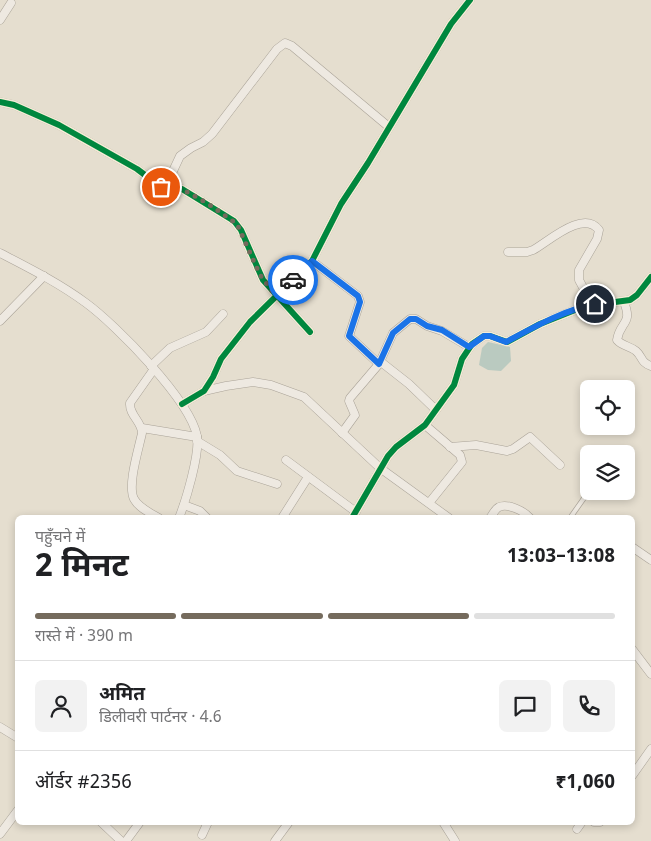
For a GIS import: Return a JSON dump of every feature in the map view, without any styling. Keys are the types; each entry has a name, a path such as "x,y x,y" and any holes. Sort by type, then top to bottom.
{"street":[{"path":"204,391 226,352 250,322 312,261 338,209 451,24 470,0"},
{"path":"0,20 11,3"},
{"path":"161,187 174,171 180,156 204,142 212,134 277,49 284,43 292,46 389,128"},
{"path":"0,102 14,104 59,125 137,168 161,187 182,189 207,203 239,227 260,275 276,296 310,332"},
{"path":"508,252 528,252 539,247 564,229 590,224 596,227 599,234 578,275 590,299"},
{"path":"0,253 44,276 86,303 114,328 152,367 182,404 193,425 197,439 196,452 180,515"},
{"path":"312,261 358,296 360,302 349,336 380,363 409,384 436,410"},
{"path":"0,321 44,276"},
{"path":"286,460 354,515 380,468 396,447 425,425 454,385 462,359 469,347 484,336 490,336 506,342 590,299 624,302 637,295 651,277"},
{"path":"624,302 628,318 617,340 636,351 643,362 651,366"},
{"path":"154,515 141,507 132,493 135,461 142,428 131,411 130,403 152,367 170,348 206,332 223,314"},
{"path":"342,432 355,415 349,401 350,398 380,363 393,333 410,319 416,319 427,326 442,330 469,347"},
{"path":"182,404 204,391 253,382 271,385 304,397 380,468 445,515"},
{"path":"425,425 460,455 462,462 429,503"},
{"path":"142,428 197,439 220,455 237,471 278,484"},
{"path":"450,447 476,445 507,451 530,437 560,465"},
{"path":"284,515 308,476"},
{"path":"184,505 200,511 204,515"},
{"path":"492,515 499,507 503,507 519,509 526,515"},
{"path":"635,549 651,560"},
{"path":"635,653 651,674"},
{"path":"0,727 15,736"},
{"path":"635,772 651,749"},
{"path":"0,834 15,814"},
{"path":"104,825 122,841"},
{"path":"126,841 138,825"},
{"path":"202,835 207,825"},
{"path":"275,841 287,825"},
{"path":"445,825 455,841"}],"lane":[{"path":"572,515 583,500"}],"shaded area":[{"path":"488,342 510,347 511,361 501,371 488,370 479,365 482,348"}],"cycle path":[{"path":"182,404 204,391 221,359 250,322 312,261 341,204 368,163 451,24 470,0"},
{"path":"0,102 14,105 59,125 137,169 161,187 182,189 234,221 241,230 263,280 310,332"},
{"path":"354,515 388,456 396,447 425,425 454,385 462,359 472,344 484,336 490,336 507,342 540,324 585,306 630,300 637,295 651,277"}],"way so far":[{"path":"161,187 182,189 234,221 241,230 260,275 276,296 293,280"}],"route":[{"path":"293,280 312,261 358,296 360,302 349,336 379,364 393,333 410,319 416,319 427,326 442,330 469,347 484,336 490,336 506,342 540,324 585,306 595,304"}]}
